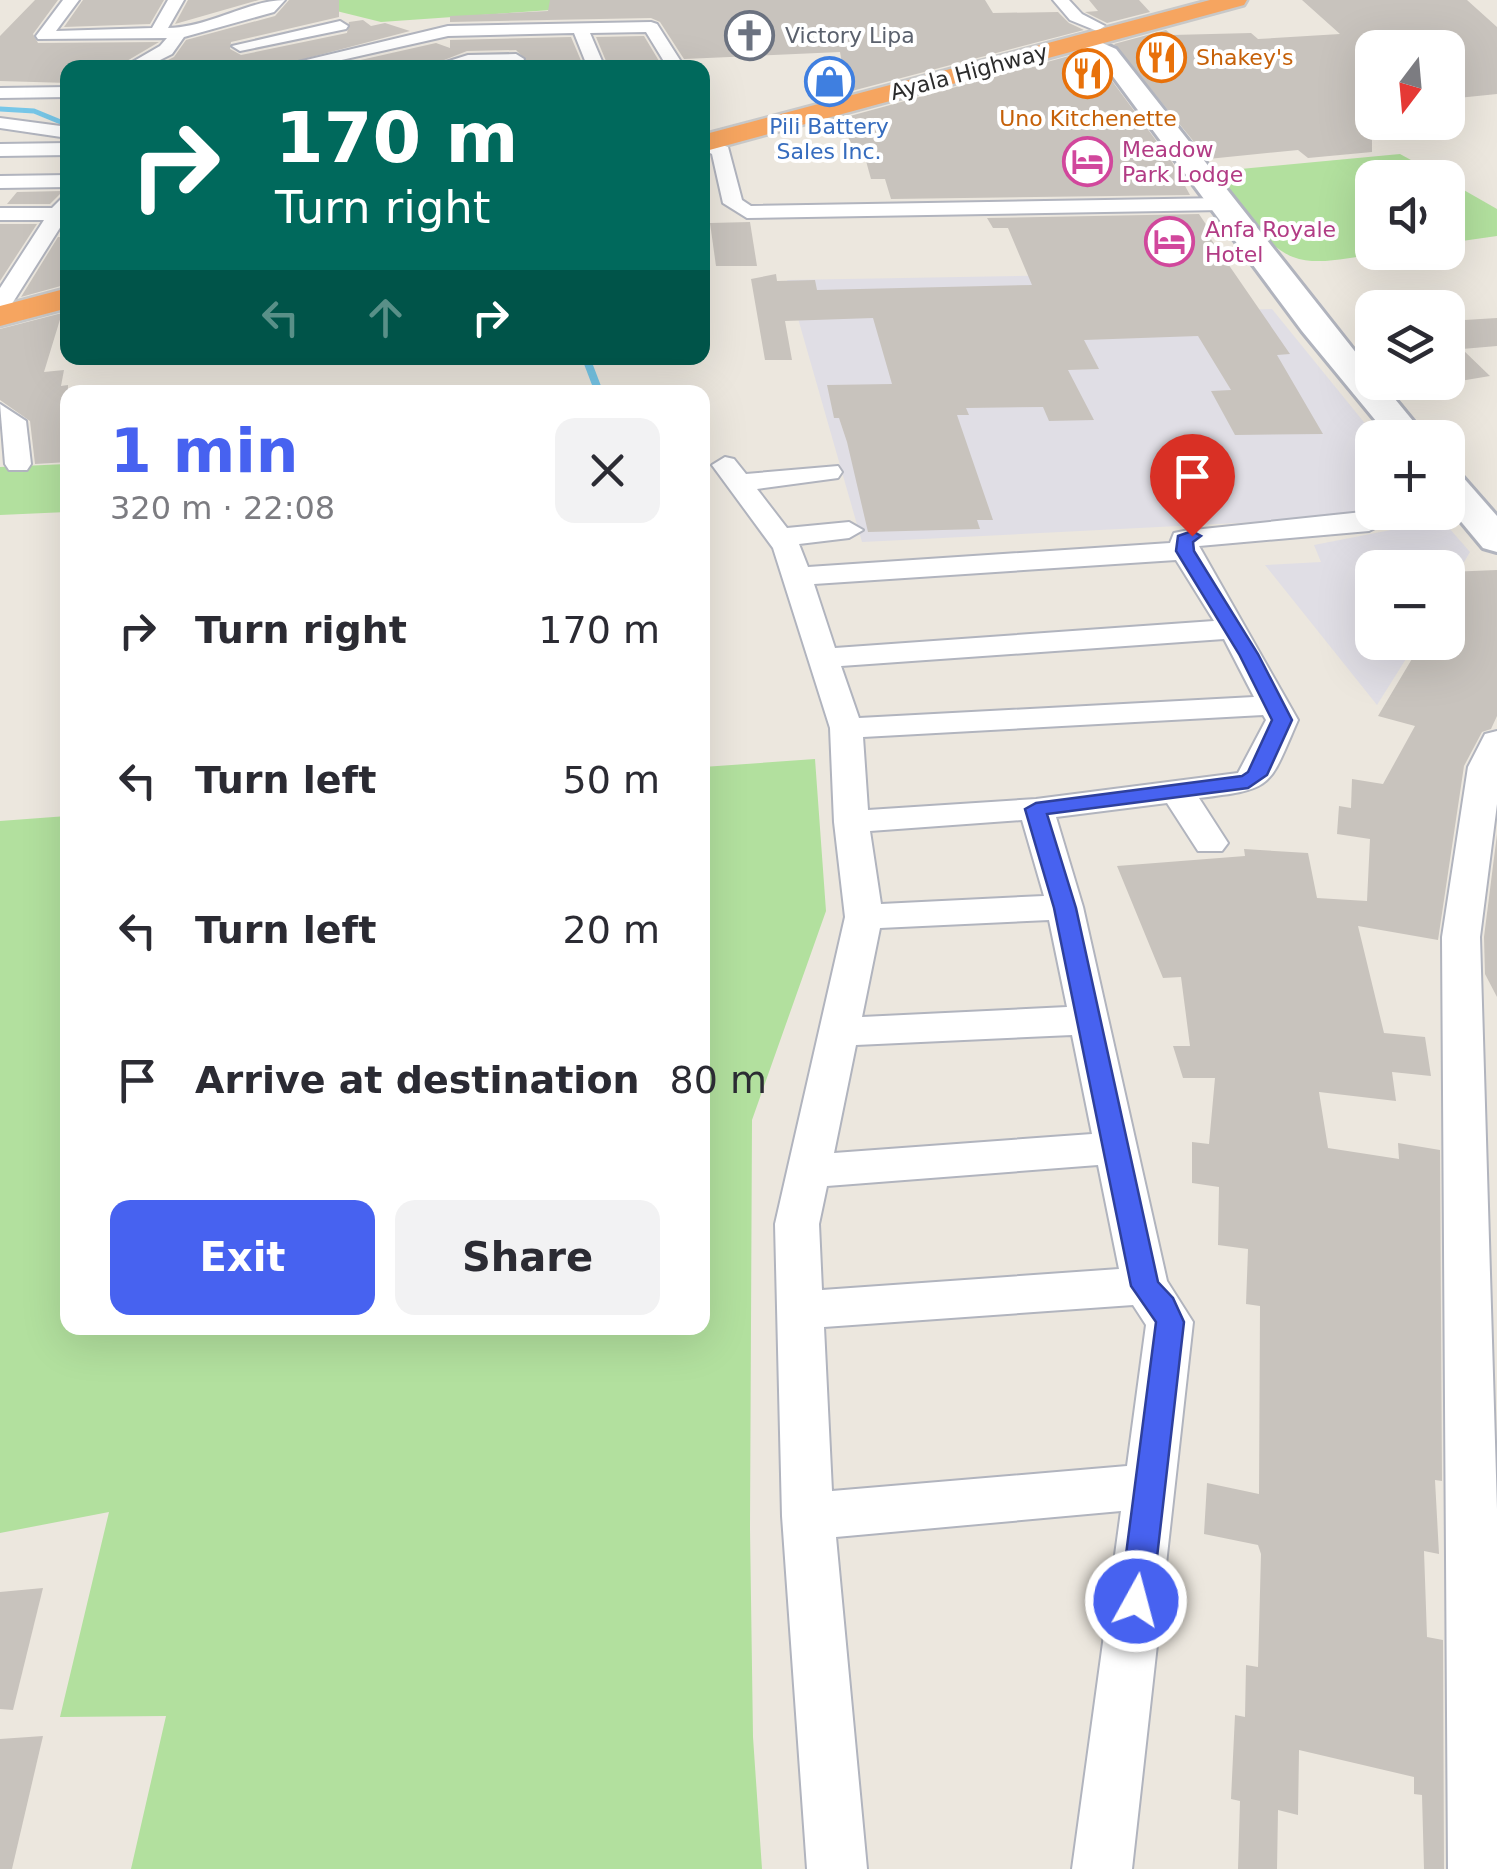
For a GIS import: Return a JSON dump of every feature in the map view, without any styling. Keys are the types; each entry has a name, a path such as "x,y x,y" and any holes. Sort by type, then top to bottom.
{"highway":[{"name":"Ayala Highway","path":"710,138 1192,4 1236,0"},
{"path":"0,316 60,300"},
{"path":"0,330 60,314"}],"street":[{"path":"71,0 44,36 187,33 268,9 277,0"},
{"path":"156,35 176,0"},
{"path":"1061,0 1107,52 1274,273 1394,420"},
{"path":"187,33 240,46 340,26"},
{"path":"317,60 448,31 651,27 671,60"},
{"path":"505,28 516,60"},
{"path":"580,28 594,60"},
{"path":"144,60 161,53 187,33"},
{"path":"237,60 243,49 240,46"},
{"path":"0,93 60,92"},
{"path":"0,122 60,131"},
{"path":"710,144 721,151 733,203 748,212 1223,204"},
{"path":"0,150 60,148"},
{"path":"0,182 60,181"},
{"path":"0,214 60,206"},
{"path":"0,305 60,209"},
{"path":"0,412 13,421 18,464"},
{"path":"829,472 733,474 789,556 846,728 851,822 864,917 797,1224 808,1516 837,1869"},
{"path":"1465,509 1497,540"},
{"path":"1314,525 1355,517"},
{"path":"851,822 1036,809 1248,782 1257,775 1282,720 1234,630 1185,551 1184,539 1355,524"},
{"path":"789,556 849,530"},
{"path":"789,556 1185,551"},
{"path":"822,658 1234,630"},
{"path":"846,728 1277,705"},
{"path":"1478,1869 1481,1028 1461,937 1486,767 1497,741"},
{"path":"1178,791 1210,842"},
{"path":"1036,809 1065,908 1145,1286 1163,1306 1170,1322 1102,1869"},
{"path":"864,917 1065,908"},
{"path":"836,1032 1090,1020"},
{"path":"808,1171 1118,1148"},
{"path":"803,1310 1145,1286"},
{"path":"808,1516 1150,1486"}],"shaded area":[{"path":"1180,273 1201,311 1272,309 1362,420 1355,420 1355,515 862,542 787,280"},
{"path":"1391,530 1451,530 1470,552 1465,560 1465,550 1355,550 1355,660 1405,660 1377,705 1265,565 1321,562 1314,545"}],"green space":[{"path":"292,0 579,0 579,8 381,22"},
{"path":"1400,154 1411,160 1355,160 1355,257 1337,260 1303,260 1282,251 1247,219 1209,172"},
{"path":"1465,191 1497,209 1497,236 1465,241"},
{"path":"60,464 60,512 0,515 0,467"},
{"path":"815,759 826,911 752,1120 750,1529 753,1737 762,1869 131,1869 166,1716 60,1717 109,1512 0,1533 0,821 60,817 60,1335 710,1335 710,766"}],"building":[{"path":"35,0 58,0 33,34 38,43 159,42 128,60 60,60 60,83 0,81 0,36"},
{"path":"83,0 164,0 150,24 64,27"},
{"path":"188,0 259,0 175,24"},
{"path":"289,0 339,0 339,17 231,42 230,49 241,55 347,33 349,22 363,20 371,26 385,23 410,31 300,60 168,60 186,40 275,16"},
{"path":"550,0 985,0 993,13 1058,12 1084,30 829,97 819,76 843,70 840,52 684,59 660,22 651,18 450,22 450,16 548,11"},
{"path":"1089,0 1139,0 1150,12 1107,23 1085,12 1098,11"},
{"path":"1302,0 1467,0 1497,27 1497,94 1465,97 1465,30 1355,30 1355,140 1372,140 1372,152 1308,158 1298,150 1208,159 1114,44 1166,30 1172,35 1251,33 1258,39 1340,34"},
{"path":"644,36 658,60 606,60 596,37"},
{"path":"571,37 581,60 526,60 516,50 467,51 444,60 361,60 436,43 450,48 450,40"},
{"path":"1080,53 1098,62 1172,162 1190,195 891,199 885,179 871,179 866,161 860,161 839,119"},
{"path":"17,192 60,194 50,204 7,204"},
{"path":"1199,214 1207,226 1204,229 1290,354 1277,355 1323,434 1235,435 1211,391 1231,390 1198,336 1084,340 1099,369 1068,370 1094,420 1049,421 1043,407 966,408 969,415 957,415 993,520 977,520 980,529 868,532 847,442 839,418 834,418 827,385 892,384 873,318 785,321 792,360 765,360 751,279 776,274 777,281 815,280 817,290 1032,285 1008,228 993,228 987,218"},
{"path":"750,222 757,266 716,266 710,223"},
{"path":"0,224 37,224 0,281"},
{"path":"58,237 60,237 60,286 21,297"},
{"path":"60,314 44,372 64,370 60,385 60,462 35,464 30,421 0,400 0,329"},
{"path":"1497,318 1497,346 1465,349 1465,320"},
{"path":"1465,352 1490,376 1465,380"},
{"path":"1497,570 1497,716 1491,729 1482,732 1464,766 1438,940 1358,926 1384,1033 1425,1037 1431,1076 1392,1072 1396,1101 1319,1092 1328,1148 1399,1159 1398,1143 1440,1150 1442,1481 1435,1480 1439,1554 1424,1551 1427,1637 1443,1640 1444,1869 1424,1869 1422,1795 1414,1794 1414,1777 1299,1750 1298,1815 1278,1810 1277,1869 1238,1869 1240,1801 1231,1799 1235,1715 1245,1717 1246,1665 1258,1667 1261,1554 1258,1545 1204,1534 1207,1483 1259,1494 1260,1306 1246,1304 1248,1249 1218,1245 1219,1187 1192,1183 1192,1142 1209,1144 1215,1078 1183,1078 1173,1046 1190,1046 1181,977 1163,978 1117,866 1245,856 1244,849 1308,853 1317,898 1367,901 1370,839 1337,834 1339,806 1351,808 1352,779 1383,784 1415,726 1378,716 1411,660 1465,660 1465,571"},
{"path":"1497,834 1497,997 1485,974 1484,937"},
{"path":"43,1588 13,1710 0,1709 0,1592"},
{"path":"43,1736 12,1869 0,1869 0,1739"}],"waterway":[{"path":"0,109 34,111 60,122"},
{"path":"589,365 596,385"}],"place":[{"name":"Victory Lipa","path":"750,35"},
{"name":"Shakey's","path":"1161,57"},
{"name":"Uno Kitchenette","path":"1088,74"},
{"name":"Pili Battery Sales Inc.","path":"829,82"},
{"name":"Meadow Park Lodge","path":"1087,162"},
{"name":"Anfa Royale Hotel","path":"1170,242"}],"route":[{"path":"1136,1601 1170,1322 1163,1306 1145,1286 1065,908 1036,809 1248,782 1257,775 1282,720 1249,654 1185,551 1184,539 1192,536"}]}
